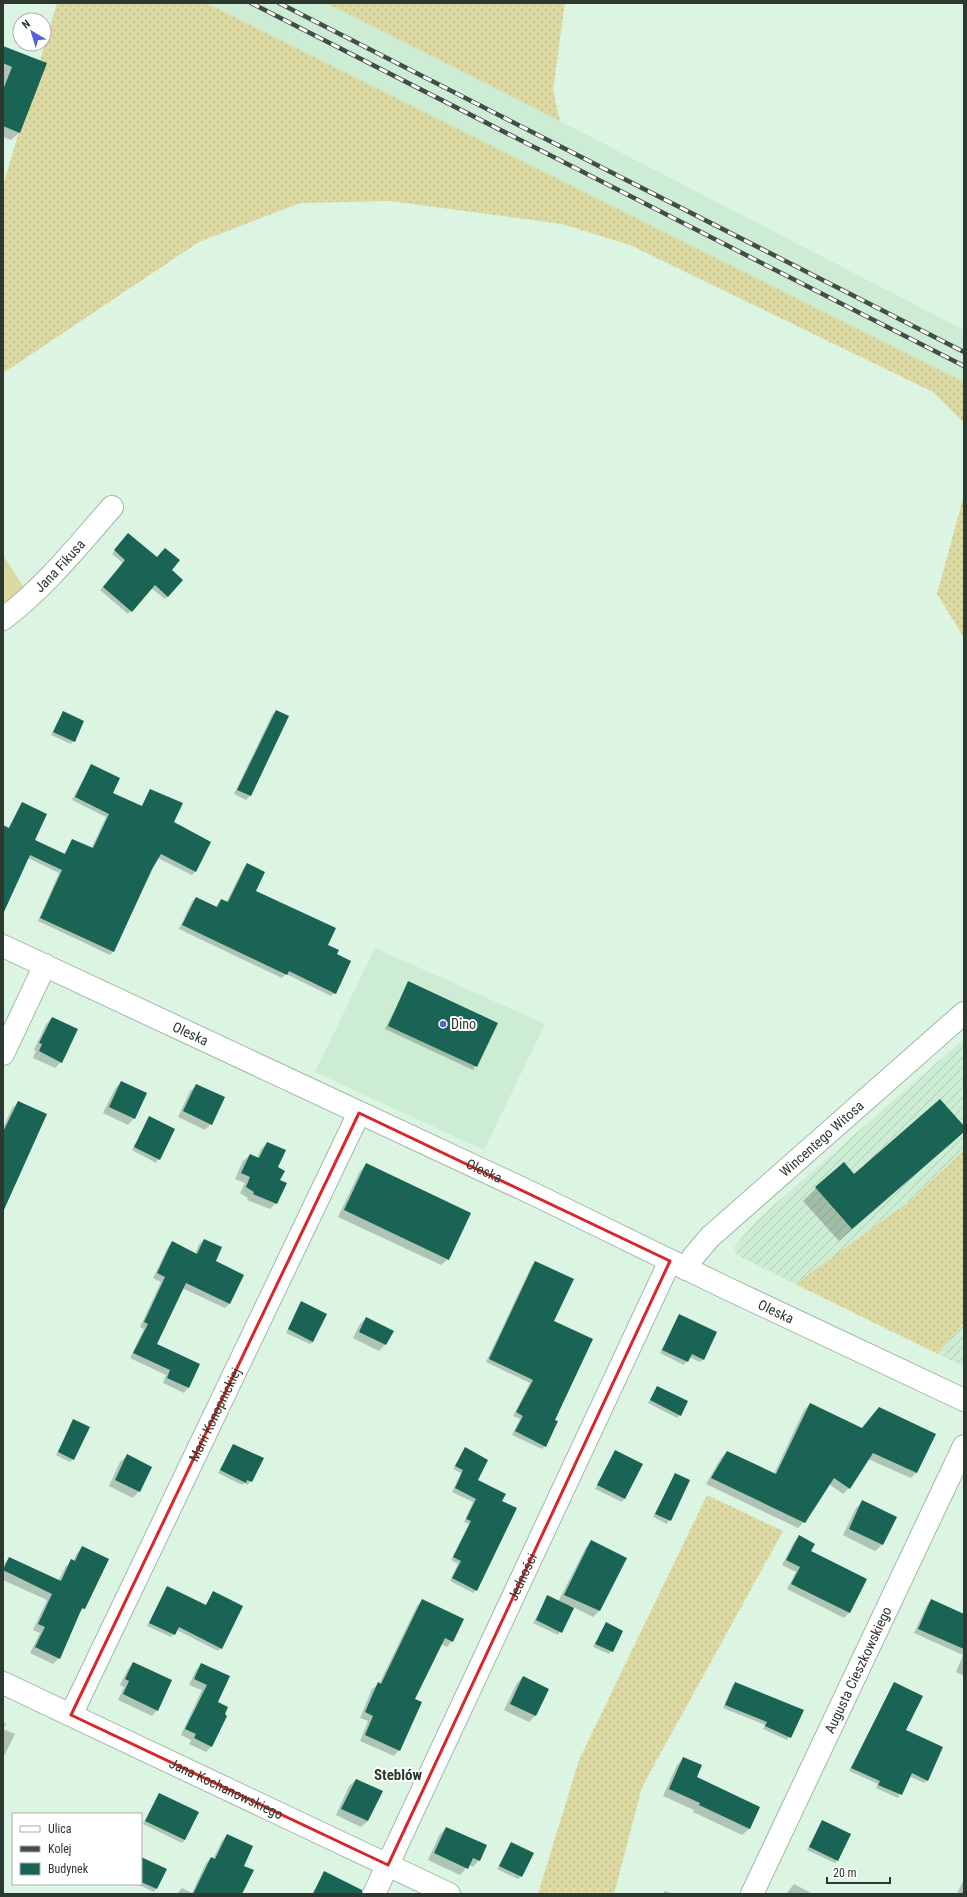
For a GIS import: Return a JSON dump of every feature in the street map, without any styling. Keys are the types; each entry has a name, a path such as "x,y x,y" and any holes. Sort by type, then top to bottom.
{"street":[{"name":"Jana Fikusa","path":"3,619 27,600 56,571 112,507"},
{"name":"Oleska","path":"3,946 359,1114 525,1190 678,1265 964,1400"},
{"path":"3,1054 45,965"},
{"name":"Wincentego Witosa","path":"678,1265 697,1251 710,1237 964,1014"},
{"name":"Marii Konopnickiej","path":"71,1715 359,1114"},
{"name":"Jedności","path":"374,1894 678,1265"},
{"name":"Augusta Cieszkowskiego","path":"752,1894 964,1446"},
{"name":"Jana Kochanowskiego","path":"3,1683 449,1894"}],"highlighted area":[{"path":"359,1113 670,1261 388,1865 71,1715"}],"shaded area":[{"path":"57,3 207,3 964,382 964,423 933,392 630,245 562,224 390,201 300,203 199,242 3,373 3,186 43,52 52,52 52,20"},
{"path":"207,3 326,3 560,121 964,330 964,382"},
{"path":"326,3 565,3 553,90 560,121"},
{"path":"964,495 964,638 937,594"},
{"path":"3,555 25,589 3,603"},
{"path":"375,948 545,1024 484,1150 315,1072"},
{"path":"964,1039 964,1150 910,1201 795,1284 737,1255 734,1247 759,1218"},
{"path":"964,1150 964,1323 938,1354 795,1284 910,1201"},
{"path":"964,1323 964,1367 938,1354"},
{"path":"707,1495 783,1531 642,1787 614,1894 538,1894 579,1760"}],"building":[{"path":"3,46 12,49 12,52 19,52 47,63 20,133 3,126 3,90 12,67 3,63"},
{"path":"128,533 157,557 165,548 180,560 172,570 183,580 168,597 155,585 132,612 103,587 125,560 114,550"},
{"path":"276,710 289,716 251,796 237,790"},
{"path":"63,711 84,721 75,742 53,732"},
{"path":"91,764 120,778 113,793 142,806 150,789 183,803 174,822 211,842 196,872 161,854 152,869 114,952 40,918 62,870 30,855 3,914 3,825 9,828 22,802 47,814 35,840 65,854 72,839 93,848 109,814 75,797"},
{"path":"247,863 265,872 256,891 336,928 328,945 339,950 337,954 351,961 336,994 289,971 287,975 182,925 196,897 217,907 221,899 228,902"},
{"name":"Dino","path":"408,981 498,1023 477,1067 388,1026"},
{"path":"52,1017 78,1029 62,1063 39,1051 42,1044 39,1043"},
{"path":"121,1081 147,1093 135,1119 109,1107"},
{"path":"196,1084 225,1097 212,1125 183,1111"},
{"path":"940,1099 964,1126 964,1132 852,1229 815,1187 844,1162 854,1174"},
{"path":"18,1101 47,1114 3,1212 3,1132"},
{"path":"149,1116 175,1129 160,1160 134,1147"},
{"path":"267,1142 286,1150 278,1167 285,1171 280,1180 287,1183 277,1204 253,1194 254,1192 246,1187 250,1177 241,1173 250,1154 259,1158"},
{"path":"366,1163 471,1213 449,1260 344,1210"},
{"path":"204,1239 222,1247 216,1261 244,1275 230,1304 186,1283 157,1344 200,1364 189,1388 167,1378 170,1370 133,1353 148,1324 144,1322 165,1277 157,1273 172,1241 197,1254"},
{"path":"535,1261 574,1279 554,1321 593,1339 555,1420 558,1421 546,1447 515,1431 523,1416 516,1412 533,1380 489,1359"},
{"path":"301,1301 327,1314 313,1342 288,1329"},
{"path":"679,1314 717,1332 704,1360 692,1354 688,1362 662,1350"},
{"path":"366,1317 394,1331 386,1345 359,1332"},
{"path":"657,1386 688,1401 681,1416 650,1400"},
{"path":"810,1403 862,1428 879,1407 936,1434 917,1473 873,1453 850,1489 834,1478 805,1523 711,1478 727,1451 776,1474"},
{"path":"73,1419 90,1427 74,1460 58,1452"},
{"path":"233,1444 264,1458 252,1482 247,1480 246,1483 220,1470"},
{"path":"465,1447 488,1460 478,1480 506,1494 502,1501 517,1508 477,1591 452,1578 461,1561 453,1557 471,1521 466,1519 476,1499 455,1488 463,1470 455,1466"},
{"path":"615,1450 643,1464 625,1499 597,1485"},
{"path":"127,1454 152,1467 140,1492 115,1480"},
{"path":"675,1473 690,1480 671,1521 655,1514"},
{"path":"862,1500 897,1517 883,1545 849,1529"},
{"path":"799,1535 815,1544 811,1551 867,1579 850,1613 791,1584 800,1567 786,1560"},
{"path":"591,1540 627,1558 600,1611 564,1595"},
{"path":"82,1546 109,1559 85,1609 82,1608 60,1659 35,1647 45,1627 38,1624 52,1594 3,1570 9,1557 61,1581 71,1559 75,1561"},
{"path":"167,1586 206,1605 213,1591 243,1606 222,1649 179,1627 175,1635 149,1623"},
{"path":"547,1595 574,1608 562,1633 536,1620"},
{"path":"422,1599 464,1619 453,1642 445,1638 415,1699 422,1702 400,1751 365,1735 373,1716 365,1712 378,1682 381,1684"},
{"path":"931,1599 964,1614 964,1649 918,1629"},
{"path":"606,1622 623,1631 613,1652 595,1644"},
{"path":"133,1662 172,1680 158,1711 123,1694 129,1681 125,1679"},
{"path":"201,1663 230,1676 218,1702 228,1707 225,1714 227,1716 212,1747 194,1738 196,1734 185,1729 207,1685 194,1679"},
{"path":"523,1676 549,1689 536,1716 510,1704"},
{"path":"735,1682 804,1710 791,1738 765,1726 767,1722 725,1705"},
{"path":"894,1682 923,1696 906,1730 943,1747 928,1781 912,1773 902,1795 878,1785 880,1781 851,1768"},
{"path":"683,1757 702,1765 697,1777 760,1807 750,1829 669,1789"},
{"path":"356,1779 383,1791 368,1821 341,1809"},
{"path":"159,1793 199,1812 185,1840 145,1821"},
{"path":"822,1820 851,1834 838,1861 809,1847"},
{"path":"446,1827 487,1845 480,1861 473,1858 468,1869 434,1853"},
{"path":"227,1834 253,1846 244,1866 254,1870 242,1894 193,1894 211,1857 215,1859"},
{"path":"511,1842 534,1853 522,1877 499,1866"},
{"path":"142,1857 167,1869 157,1889 142,1882"},
{"path":"324,1871 362,1890 362,1894 313,1894"}],"railway":[{"path":"251,3 964,366"},
{"path":"279,3 964,352"}],"place":[{"name":"Dino","path":"443,1024"}],"district":[{"name":"Steblów","path":"398,1775"}]}
